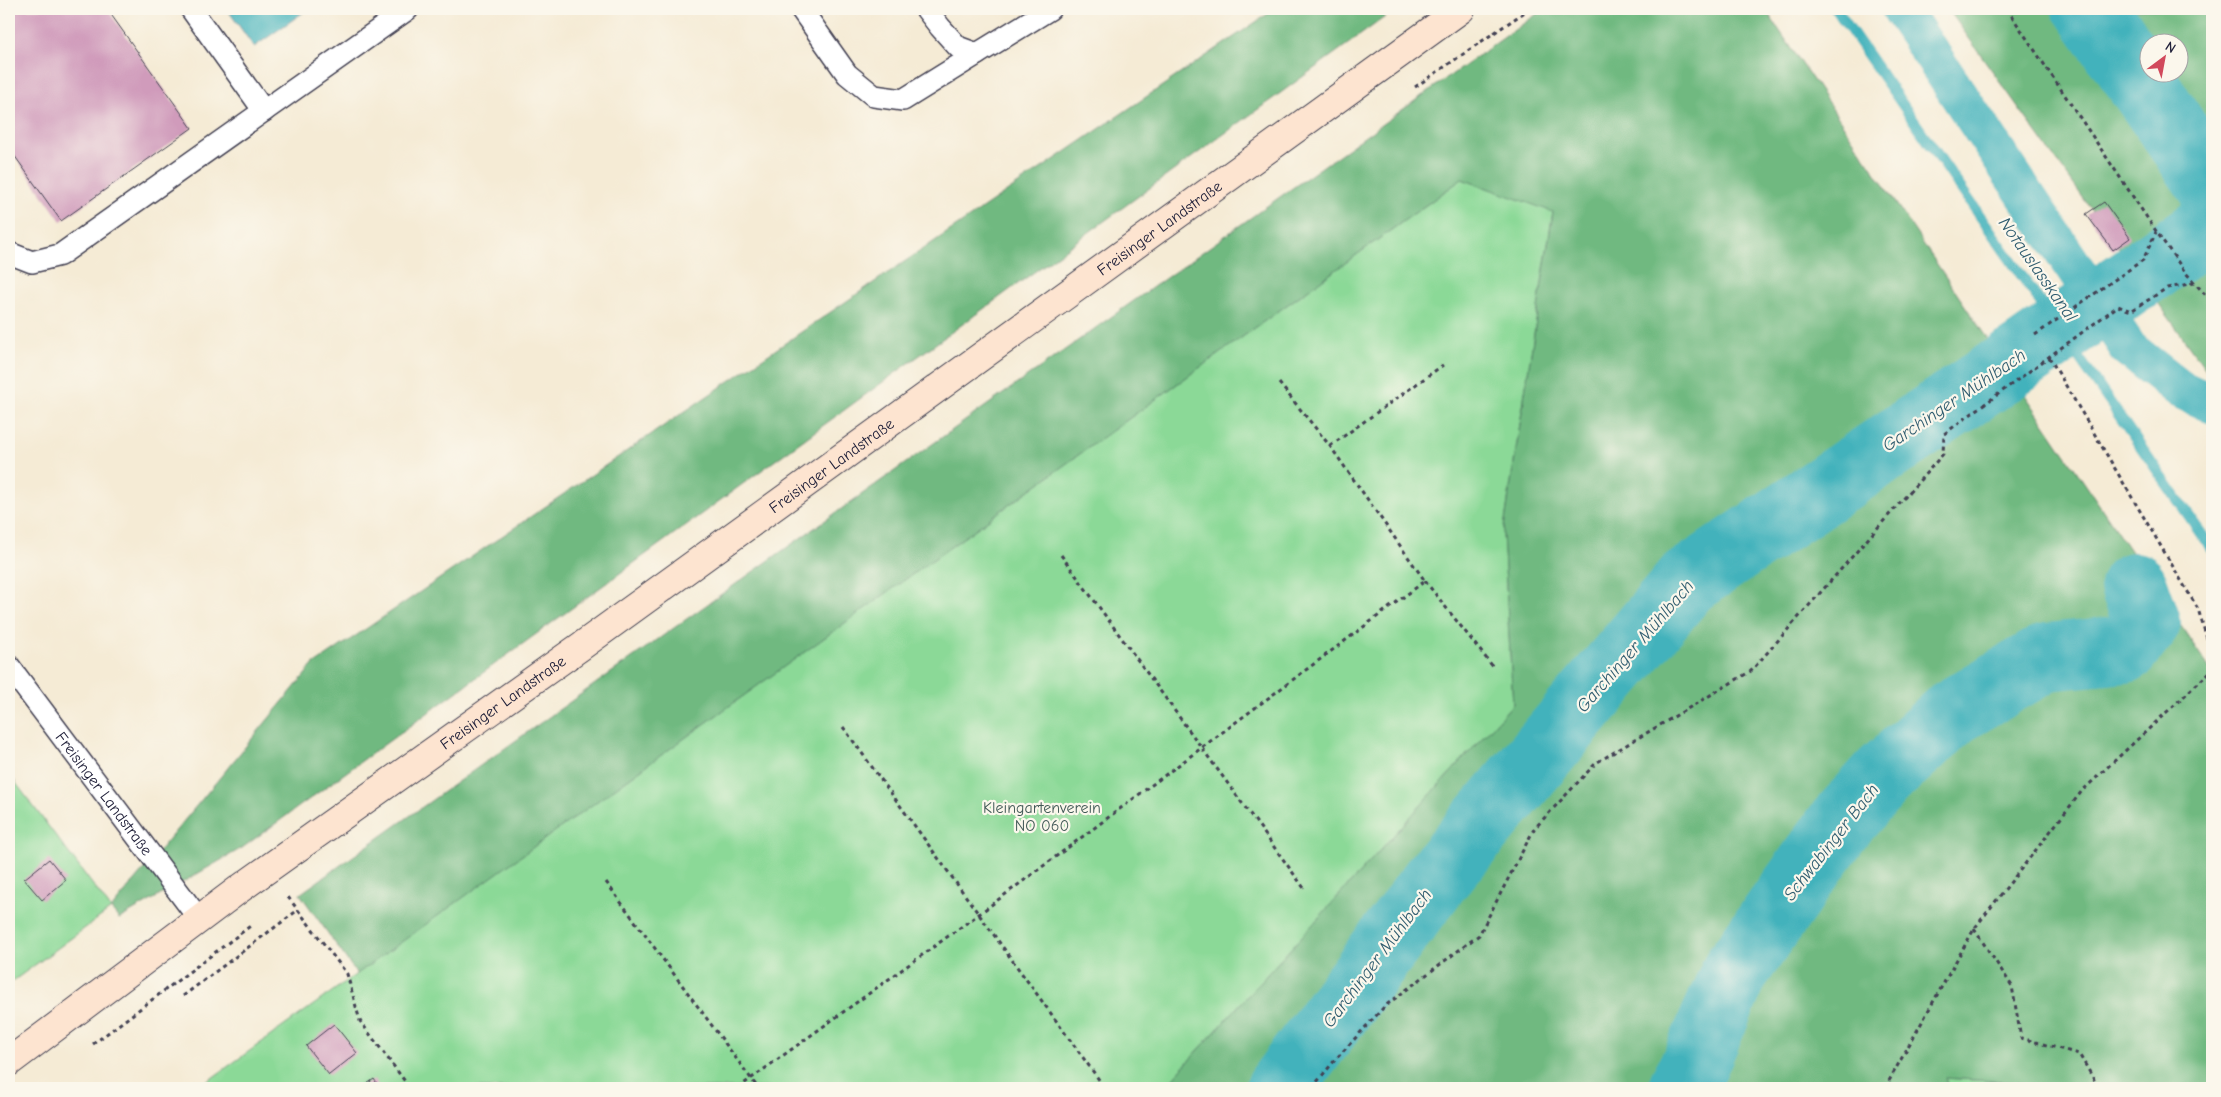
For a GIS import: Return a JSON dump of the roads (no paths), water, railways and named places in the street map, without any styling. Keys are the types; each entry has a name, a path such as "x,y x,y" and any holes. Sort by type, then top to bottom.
{"main road":[{"name":"Freisinger Landstraße","path":"9,1062 199,919 580,647 1461,9"}],"lane":[{"path":"191,9 264,111"},
{"path":"9,253 32,262 60,255 408,9"},
{"path":"801,9 847,74 874,96 903,100 1050,9"},
{"path":"926,9 940,28 958,47 977,54"},
{"name":"Freisinger Landstraße","path":"9,666 199,919"}],"water":[{"path":"227,9 308,9 254,47"}],"waterway":[{"name":"Notauslasskanal","path":"1836,9 2212,549"},
{"path":"1901,9 2129,349 2180,389 2212,404"},
{"path":"2071,9 2212,212"},
{"path":"2113,9 2138,48"},
{"path":"2160,82 2212,162"},
{"name":"Garchinger Mühlbach","path":"1280,1088 1438,876 1687,582 2026,354 2212,225"},
{"path":"2195,237 2212,249"},
{"path":"2113,325 2125,305 2125,286"},
{"name":"Schwabinger Bach","path":"1682,1088 1695,1063 1735,971 1840,824 1884,775 1953,712 2047,657 2126,649 2147,622 2134,586"}],"park label":[{"name":"Kleingartenverein NO 060","path":"1042,816"}]}
